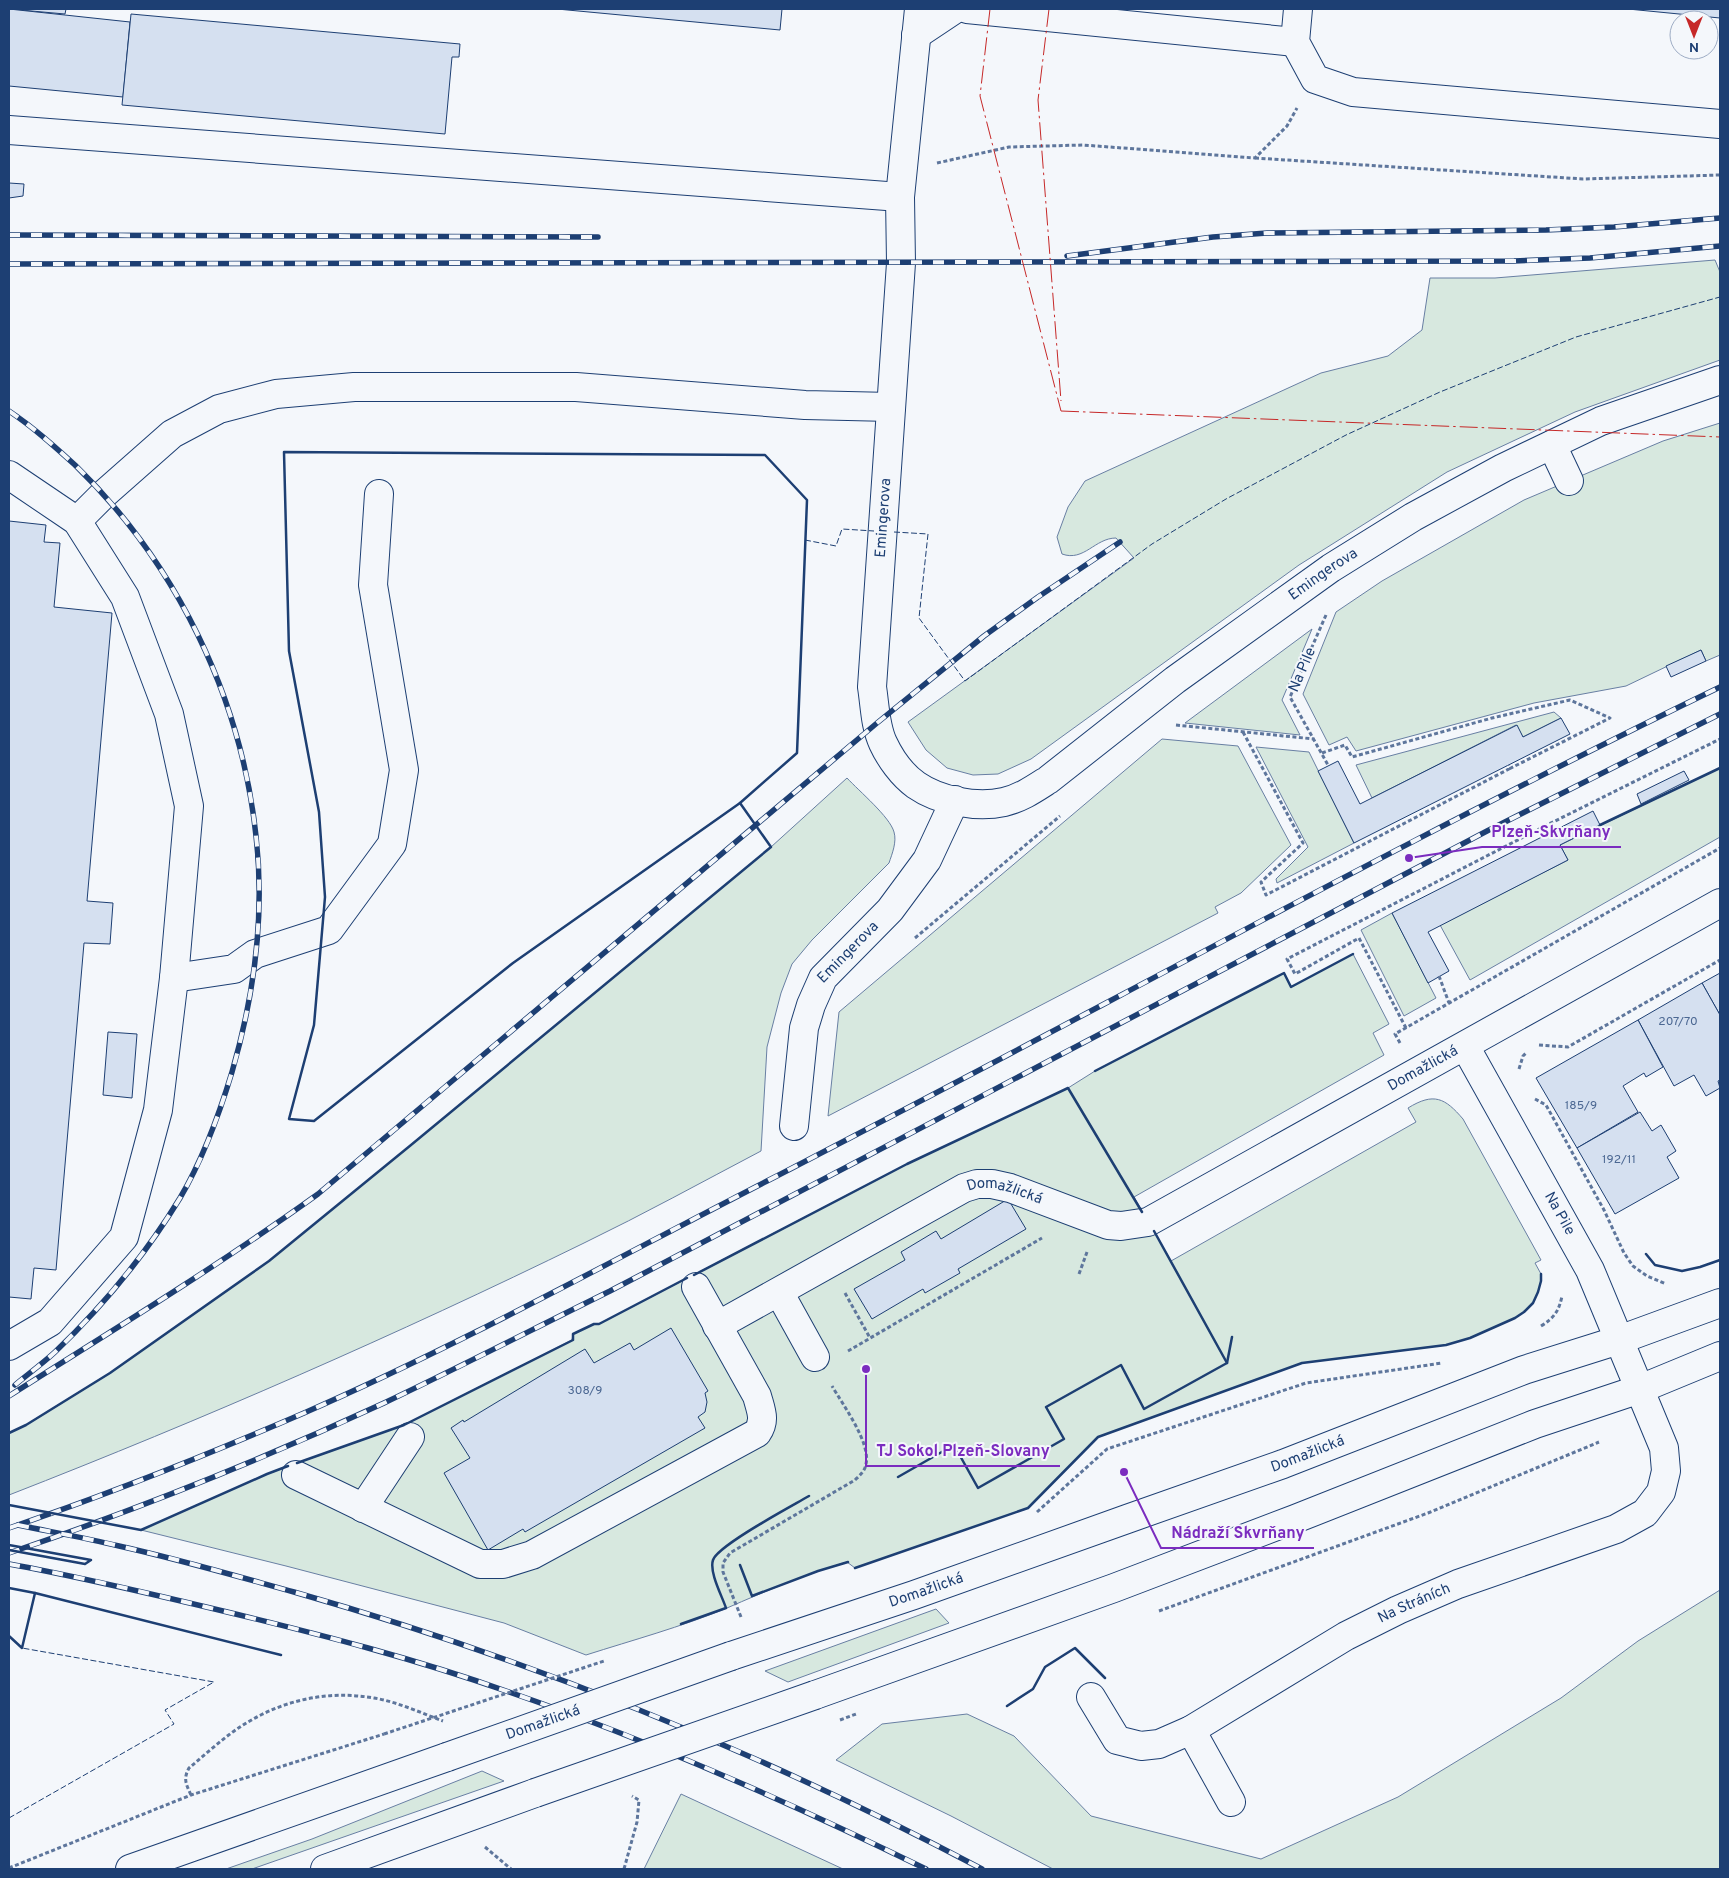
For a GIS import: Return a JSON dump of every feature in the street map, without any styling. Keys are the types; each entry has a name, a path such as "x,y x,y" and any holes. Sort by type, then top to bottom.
{"street":[{"name":"Emingerova","path":"919,9 900,197 901,263 872,687 877,723 883,743 904,774 916,785 934,794 979,804 1004,802 1028,794 1175,680 1331,568 1413,517 1503,468 1601,422 1720,380"},
{"path":"916,36 955,9"},
{"path":"967,9 1295,42"},
{"path":"1298,9 1295,42 1314,79 1354,92 1720,124"},
{"path":"9,130 900,197"},
{"path":"77,521 104,494 172,434 219,409 276,394 354,387 576,387 805,405 891,407"},
{"path":"1552,445 1568,481"},
{"path":"9,475 77,521 124,597 170,714 189,806 174,978 158,1110 124,1236 50,1322 9,1346"},
{"path":"174,978 234,969 255,954 329,930 392,844 404,770 372,585 378,494"},
{"name":"Emingerova","path":"794,1126 804,1028 811,1005 823,978 890,910 927,860 955,800"},
{"name":"Domažlická","path":"717,1326 964,1188 977,1184 992,1184 1010,1188 1108,1225 1121,1226 1148,1222 1720,903"},
{"name":"Na Pile","path":"1465,1046 1590,1270 1640,1388"},
{"path":"296,1475 480,1564 503,1564 532,1555 757,1434 762,1425 763,1416 757,1396 696,1287"},
{"path":"779,1292 816,1358"},
{"name":"Domažlická","path":"130,1869 731,1656 914,1595 1118,1523 1283,1464 1524,1370 1619,1340 1720,1303"},
{"path":"325,1869 1123,1584 1535,1424 1640,1388 1720,1356"},
{"name":"Na Stráních","path":"1091,1697 1118,1740 1141,1746 1159,1744 1191,1730 1346,1636 1398,1610 1458,1584 1616,1529 1645,1513 1661,1492 1666,1470 1664,1448 1640,1388"},
{"path":"363,1508 410,1437"},
{"path":"1191,1730 1231,1802"}],"path":[{"path":"1255,158 1287,126 1314,79"},
{"path":"900,197 934,164 1009,146 1083,144 1255,158 1583,179 1720,175"},
{"name":"Na Pile","path":"1328,765 1290,697 1332,603 1331,568"},
{"path":"1243,732 1302,842 1261,882 1266,895 1509,767 1610,718 1570,700 1492,718 1352,757 1344,745 1322,753"},
{"path":"1166,724 1314,739"},
{"path":"1406,1028 1360,938 1295,974 1287,959 1539,829 1720,739"},
{"path":"911,941 1061,815"},
{"path":"1539,829 1542,836"},
{"path":"1539,1045 1568,1048 1720,960"},
{"path":"1439,976 1449,1003"},
{"path":"1531,1096 1546,1105 1604,1210 1624,1253 1633,1266 1662,1284 1671,1285"},
{"path":"1538,1328 1554,1318 1560,1307 1562,1296 1560,1289"},
{"path":"741,1618 722,1572 723,1563 730,1553 855,1480 864,1471 867,1463 866,1452 858,1431 816,1358"},
{"path":"1033,1517 1107,1449 1306,1383 1445,1362"},
{"path":"9,1868 191,1795 384,1734 607,1660"}],"shaded area":[{"path":"1715,260 1720,272 1720,360 1575,412 1447,472 1299,565 1031,759 998,774 973,775 947,768 926,750 908,722 1134,558 1116,538 1102,542 1077,555 1062,554 1057,537 1068,507 1085,481 1321,373 1388,356 1422,330 1430,278 1495,278"},
{"path":"1720,423 1720,655 1706,661 1701,650 1626,686 1534,703 1356,751 1347,737 1329,745 1303,694 1336,612 1382,581 1524,500 1663,441"},
{"path":"1312,629 1282,700 1300,735 1185,723"},
{"path":"1554,712 1561,718 1523,737 1516,725 1372,798 1356,765"},
{"path":"1162,739 1238,746 1291,845 1241,893 1215,907 1218,913 828,1116 839,1012"},
{"path":"1256,747 1309,752 1354,843 1277,883 1276,879 1308,847"},
{"path":"1720,768 1720,837 1470,980 1440,925 1568,860 1560,845"},
{"path":"847,778 887,819 895,836 894,848 889,863 812,940 792,964 781,993 767,1047 761,1151 606,1232 371,1343 227,1406 9,1495 9,1433 26,1425 110,1373 269,1261 771,847"},
{"path":"1392,913 1436,998 1404,1016 1361,930"},
{"path":"1353,954 1389,1024 1373,1033 1384,1055 1134,1197 1171,1261 1416,1122 1408,1108 1425,1100 1432,1099 1445,1102 1463,1119 1541,1260 1535,1263 1541,1274 1538,1292 1533,1303 1515,1318 1470,1338 1446,1345 1302,1363 1098,1437 1028,1508 855,1568 847,1562 786,1583 692,1621 586,1655 504,1623 141,1530 267,1474 404,1425 572,1340 573,1334 594,1324 599,1324 907,1164 1068,1088 1095,1071 1284,973 1291,987"},
{"path":"1720,1590 1720,1869 1053,1869 951,1816 836,1760 882,1724 967,1714 1014,1736 1091,1816 1261,1859 1398,1797 1561,1698 1638,1641"},
{"path":"936,1609 949,1623 788,1682 765,1671"},
{"path":"482,1771 504,1781 252,1869 226,1869 312,1839"},
{"path":"681,1794 843,1869 644,1869"}],"building":[{"path":"9,9 66,9 65,14"},
{"path":"9,9 130,22 123,97 9,86"},
{"path":"557,9 782,9 780,30"},
{"path":"1628,9 1720,9 1720,18 1719,10 1669,10 1669,13"},
{"path":"131,14 460,44 459,57 452,57 445,134 122,105"},
{"path":"9,183 24,184 23,196 9,198"},
{"path":"9,521 46,525 44,542 60,543 54,607 112,613 87,901 113,903 110,944 84,943 56,1270 34,1268 31,1299 9,1297"},
{"path":"1701,650 1706,661 1671,677 1666,666"},
{"path":"1561,718 1570,734 1354,843 1318,771 1338,761 1360,804 1517,725 1523,737"},
{"path":"1684,771 1689,780 1641,804 1637,794"},
{"path":"1593,811 1600,825 1560,845 1568,860 1428,932 1449,971 1428,983 1392,913"},
{"path":"1720,973 1720,1015 1702,983"},
{"path":"1702,983 1720,1015 1720,1080 1718,1081 1720,1088 1706,1096 1694,1075 1674,1086 1638,1020"},
{"path":"1638,1020 1663,1067 1646,1077 1644,1073 1623,1086 1638,1112 1577,1148 1536,1078"},
{"path":"108,1032 137,1034 132,1098 103,1095"},
{"path":"1640,1112 1652,1131 1661,1125 1676,1151 1667,1157 1679,1178 1615,1214 1577,1148"},
{"path":"1008,1199 1026,1229 958,1269 960,1273 925,1293 923,1289 872,1319 854,1289 905,1260 901,1252 936,1231 941,1239"},
{"path":"671,1328 708,1391 705,1393 707,1402 705,1412 698,1417 705,1428 525,1532 523,1529 488,1550 444,1473 470,1458 451,1428 585,1349 594,1363 630,1343 634,1350"}],"railway":[{"path":"1067,256 1213,237 1267,233 1546,230 1614,227 1720,218"},
{"path":"9,235 598,237"},
{"path":"9,264 1514,261 1590,258 1720,246"},
{"path":"9,411 35,430 75,465 111,503 144,545 173,589 198,635 219,683 236,733 248,784 256,836 259,896 256,955 240,1043 222,1104 196,1168 167,1219 122,1279 90,1317 55,1352 15,1385"},
{"path":"9,1396 204,1272 318,1194 877,723 984,636 1120,542"},
{"path":"9,1528 158,1474 304,1413 421,1359 537,1301 1480,807 1720,687"},
{"path":"9,1553 151,1502 245,1464 338,1424 441,1376 610,1291 1487,831 1720,714"},
{"path":"18,1525 163,1556 294,1592 472,1648 559,1679 731,1748 816,1786 982,1869"},
{"path":"9,1564 116,1586 295,1629 403,1658 474,1680 616,1731 668,1752 824,1820 926,1869"}],"fence":[{"path":"894,532 928,534 919,618 965,681 1152,544 1226,499 1346,435 1440,392 1576,337 1720,297"},
{"path":"805,540 836,546 842,529 874,531"},
{"path":"9,1818 174,1724 165,1710 214,1682 22,1648"}],"wall":[{"path":"284,452 765,455 807,500 797,753 740,803 513,963 314,1121 289,1119 314,1025 325,897 319,812 289,651 284,452"},
{"path":"1600,825 1720,768"},
{"path":"9,1433 26,1425 110,1373 269,1261 771,847 740,803"},
{"path":"1095,1071 1284,973 1291,987 1353,954"},
{"path":"694,1275 907,1164 1068,1088 1142,1212"},
{"path":"1154,1231 1227,1363"},
{"path":"1646,1254 1655,1265 1682,1271 1720,1260"},
{"path":"855,1568 1028,1508 1098,1437 1302,1363 1446,1345 1470,1338 1515,1318 1524,1312 1533,1303 1538,1292 1541,1274"},
{"path":"297,1463 404,1425 573,1340 573,1334 594,1324 599,1324 687,1278"},
{"path":"898,1477 954,1445 978,1488 1064,1439 1046,1407 1121,1365 1144,1409 1227,1363 1232,1337"},
{"path":"9,1505 141,1530 288,1466"},
{"path":"681,1624 726,1608 716,1584 712,1565 718,1553 741,1536 809,1496"},
{"path":"9,1545 91,1560 85,1564 9,1550"},
{"path":"740,1565 752,1596 818,1571 848,1562"},
{"path":"9,1588 281,1655"},
{"path":"9,1636 22,1648 35,1593"},
{"path":"1007,1706 1033,1689 1045,1667 1075,1648 1105,1678"}],"power":[{"path":"990,9 980,96 1061,411"},
{"path":"1049,9 1038,100 1061,401"},
{"path":"1061,411 1720,437"}],"place":[{"name":"Plzeň-Skvrňany","path":"1409,858"},
{"name":"TJ Sokol Plzeň-Slovany","path":"866,1369"},
{"name":"Nádraží Skvrňany","path":"1124,1472"}]}
